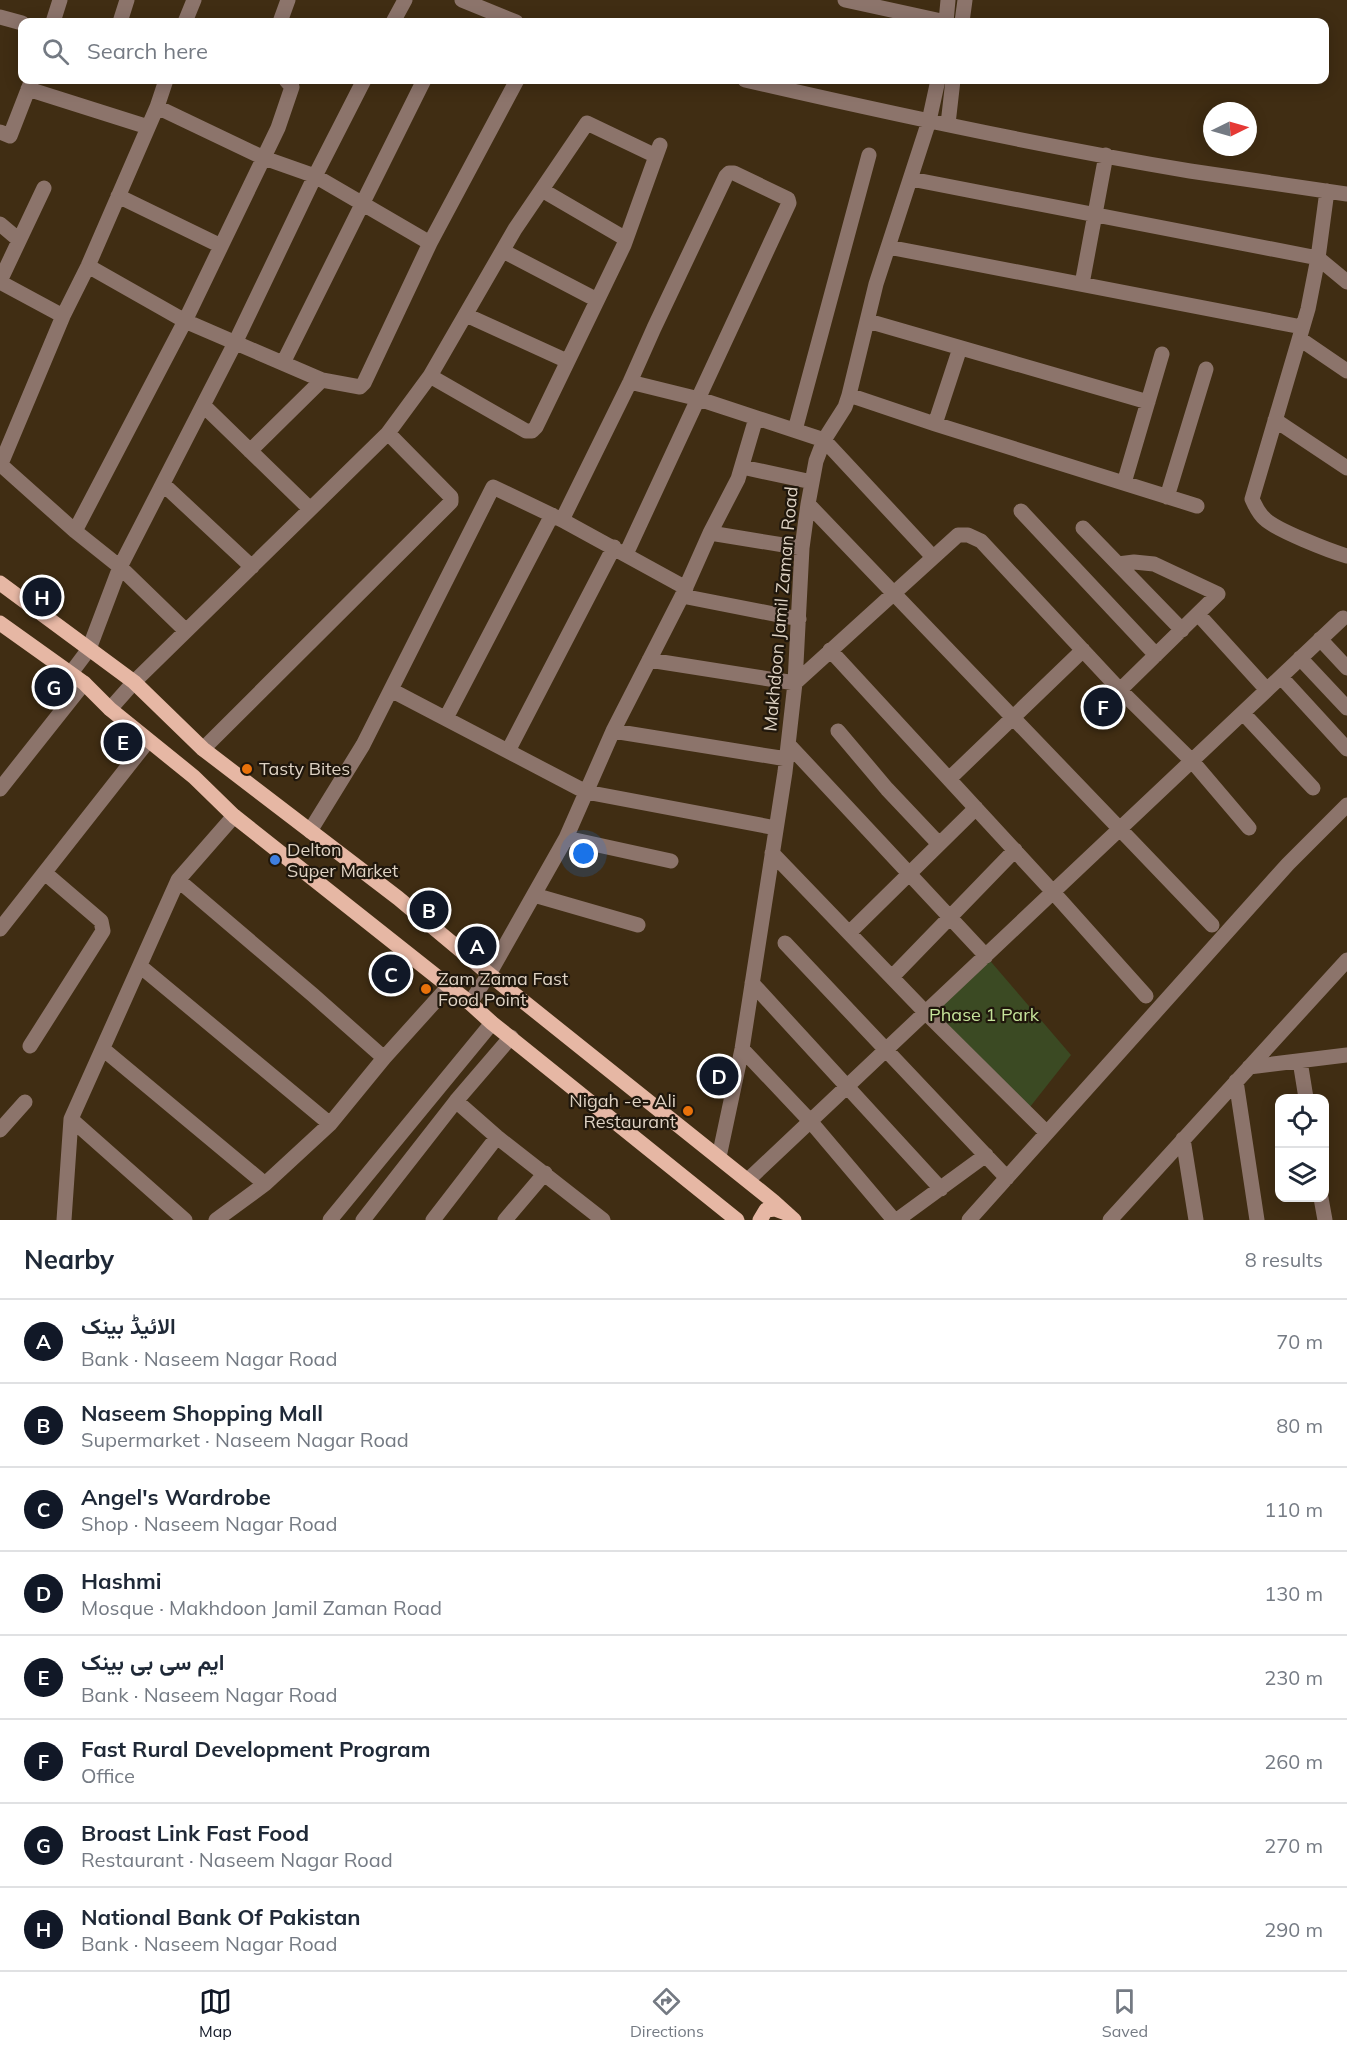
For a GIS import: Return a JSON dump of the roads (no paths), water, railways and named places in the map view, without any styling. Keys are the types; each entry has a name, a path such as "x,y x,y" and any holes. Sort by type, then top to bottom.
{"main road":[{"path":"0,583 134,682 202,748 398,898 489,974 748,1180 790,1217"},
{"path":"0,623 84,683 110,709 194,777 234,816 470,1003 732,1218"},
{"path":"760,1220 766,1210 775,1209 790,1217"}],"street":[{"path":"54,18 60,0"},
{"path":"121,18 127,0"},
{"path":"187,18 194,0"},
{"path":"281,18 288,0"},
{"path":"395,18 405,0"},
{"path":"462,0 506,18"},
{"path":"845,0 928,18"},
{"path":"946,18 948,0"},
{"path":"963,18 965,0"},
{"path":"0,16 18,22"},
{"path":"0,132 10,136 30,84 148,127"},
{"path":"165,84 157,107 88,266 63,316 0,465 120,567 186,631"},
{"path":"75,531 185,321 278,129 292,87 289,84"},
{"path":"71,673 89,649 120,567 235,343 362,84"},
{"path":"283,363 422,84"},
{"path":"88,266 185,321 322,380 360,387 364,383 430,243 515,84"},
{"path":"763,84 929,121 1106,156 1189,171 1347,194"},
{"name":"Makhdoon Jamil Zaman Road","path":"719,1157 742,1050 788,752 795,683 802,548 816,461 824,440 845,407 876,284 929,121 937,84"},
{"path":"948,124 953,84"},
{"path":"157,107 264,158 315,176 430,243"},
{"path":"110,709 134,682 388,433 430,376 503,251 587,123 658,151 626,240 536,427 532,431 526,431 430,376"},
{"path":"795,430 869,155"},
{"path":"1082,284 1106,156"},
{"path":"446,718 630,382 726,176 734,173 788,199 789,203 699,399 620,551 508,751"},
{"path":"911,179 1318,258 1347,282"},
{"path":"44,188 0,281 63,316"},
{"path":"542,190 626,240"},
{"path":"1327,191 1308,309 1252,499 1257,511 1267,522 1347,556"},
{"path":"118,196 221,246"},
{"path":"0,224 19,240"},
{"path":"888,247 1082,284 1301,333 1347,371"},
{"path":"503,251 597,300"},
{"path":"466,315 567,361"},
{"path":"868,321 1148,402"},
{"path":"934,424 960,348"},
{"path":"1124,483 1162,354"},
{"path":"1167,497 1206,369"},
{"path":"250,451 322,380"},
{"path":"630,382 699,399 824,440 933,557"},
{"path":"849,394 934,424 1197,506"},
{"path":"203,405 310,510"},
{"path":"470,1003 489,974 566,838 612,731 684,592 742,467 756,418"},
{"path":"1275,420 1347,468"},
{"path":"202,748 451,502 451,497 388,433"},
{"path":"742,467 812,482"},
{"path":"163,484 252,567"},
{"path":"310,831 363,745 493,488 557,517 620,551 684,592 799,619"},
{"path":"808,504 1212,925"},
{"path":"1021,511 1156,655"},
{"path":"1083,528 1182,630"},
{"path":"710,534 802,548"},
{"path":"649,660 795,683 892,592 958,535 968,535 981,541 1120,690 1192,761 1250,828"},
{"path":"1118,564 1134,562 1154,564 1218,595 1120,690"},
{"path":"1198,614 1267,690"},
{"path":"748,1180 1343,618"},
{"path":"1320,639 1347,668"},
{"path":"830,650 1146,996"},
{"path":"949,779 1083,650"},
{"path":"1300,658 1347,708"},
{"path":"1281,677 1347,749"},
{"path":"0,789 84,683"},
{"path":"391,690 586,792 776,828"},
{"path":"1243,713 1313,788"},
{"path":"612,731 788,752 908,873 986,956"},
{"path":"838,731 887,789 939,844"},
{"path":"0,929 148,741"},
{"path":"969,1220 1288,864 1347,805"},
{"path":"849,933 976,808"},
{"path":"64,1220 71,1119 178,880 234,816"},
{"path":"566,838 671,861"},
{"path":"892,977 1015,850"},
{"path":"772,853 926,1013 1047,1133"},
{"path":"30,1046 104,931 101,921 45,873"},
{"path":"178,880 384,1058"},
{"path":"534,895 638,925"},
{"path":"785,943 1007,1178"},
{"path":"1110,1220 1347,960"},
{"path":"140,966 330,1124"},
{"path":"752,983 941,1190"},
{"path":"216,1220 265,1184 330,1124 384,1058 448,987"},
{"path":"330,1220 492,1023"},
{"path":"363,1220 456,1101 511,1037"},
{"path":"103,1049 265,1184"},
{"path":"742,1050 811,1122 896,1220 941,1190 986,1155"},
{"path":"1249,1067 1347,1055"},
{"path":"1300,1061 1305,1094"},
{"path":"1236,1081 1257,1220"},
{"path":"456,1101 497,1137 545,1173 583,1214 603,1220"},
{"path":"0,1130 25,1102"},
{"path":"71,1119 185,1220"},
{"path":"433,1220 497,1137"},
{"path":"1183,1139 1196,1220"},
{"path":"505,1220 545,1173"},
{"path":"1323,1202 1325,1220"},
{"path":"1125,1203 1128,1220"}],"place":[{"name":"National Bank Of Pakistan","path":"42,597"},
{"name":"Broast Link Fast Food","path":"54,687"},
{"name":"Fast Rural Development Program","path":"1103,707"},
{"name":"ایم سی بی بینک","path":"123,742"},
{"name":"Tasty Bites","path":"247,769"},
{"name":"Delton Super Market","path":"275,860"},
{"name":"Naseem Shopping Mall","path":"429,910"},
{"name":"الائیڈ بینک","path":"477,946"},
{"name":"Angel's Wardrobe","path":"391,974"},
{"name":"Zam Zama Fast Food Point","path":"426,989"},
{"name":"Hashmi","path":"719,1076"},
{"name":"Nigah -e- Ali Restaurant","path":"688,1111"}],"park label":[{"name":"Phase 1 Park","path":"984,1015"}]}
